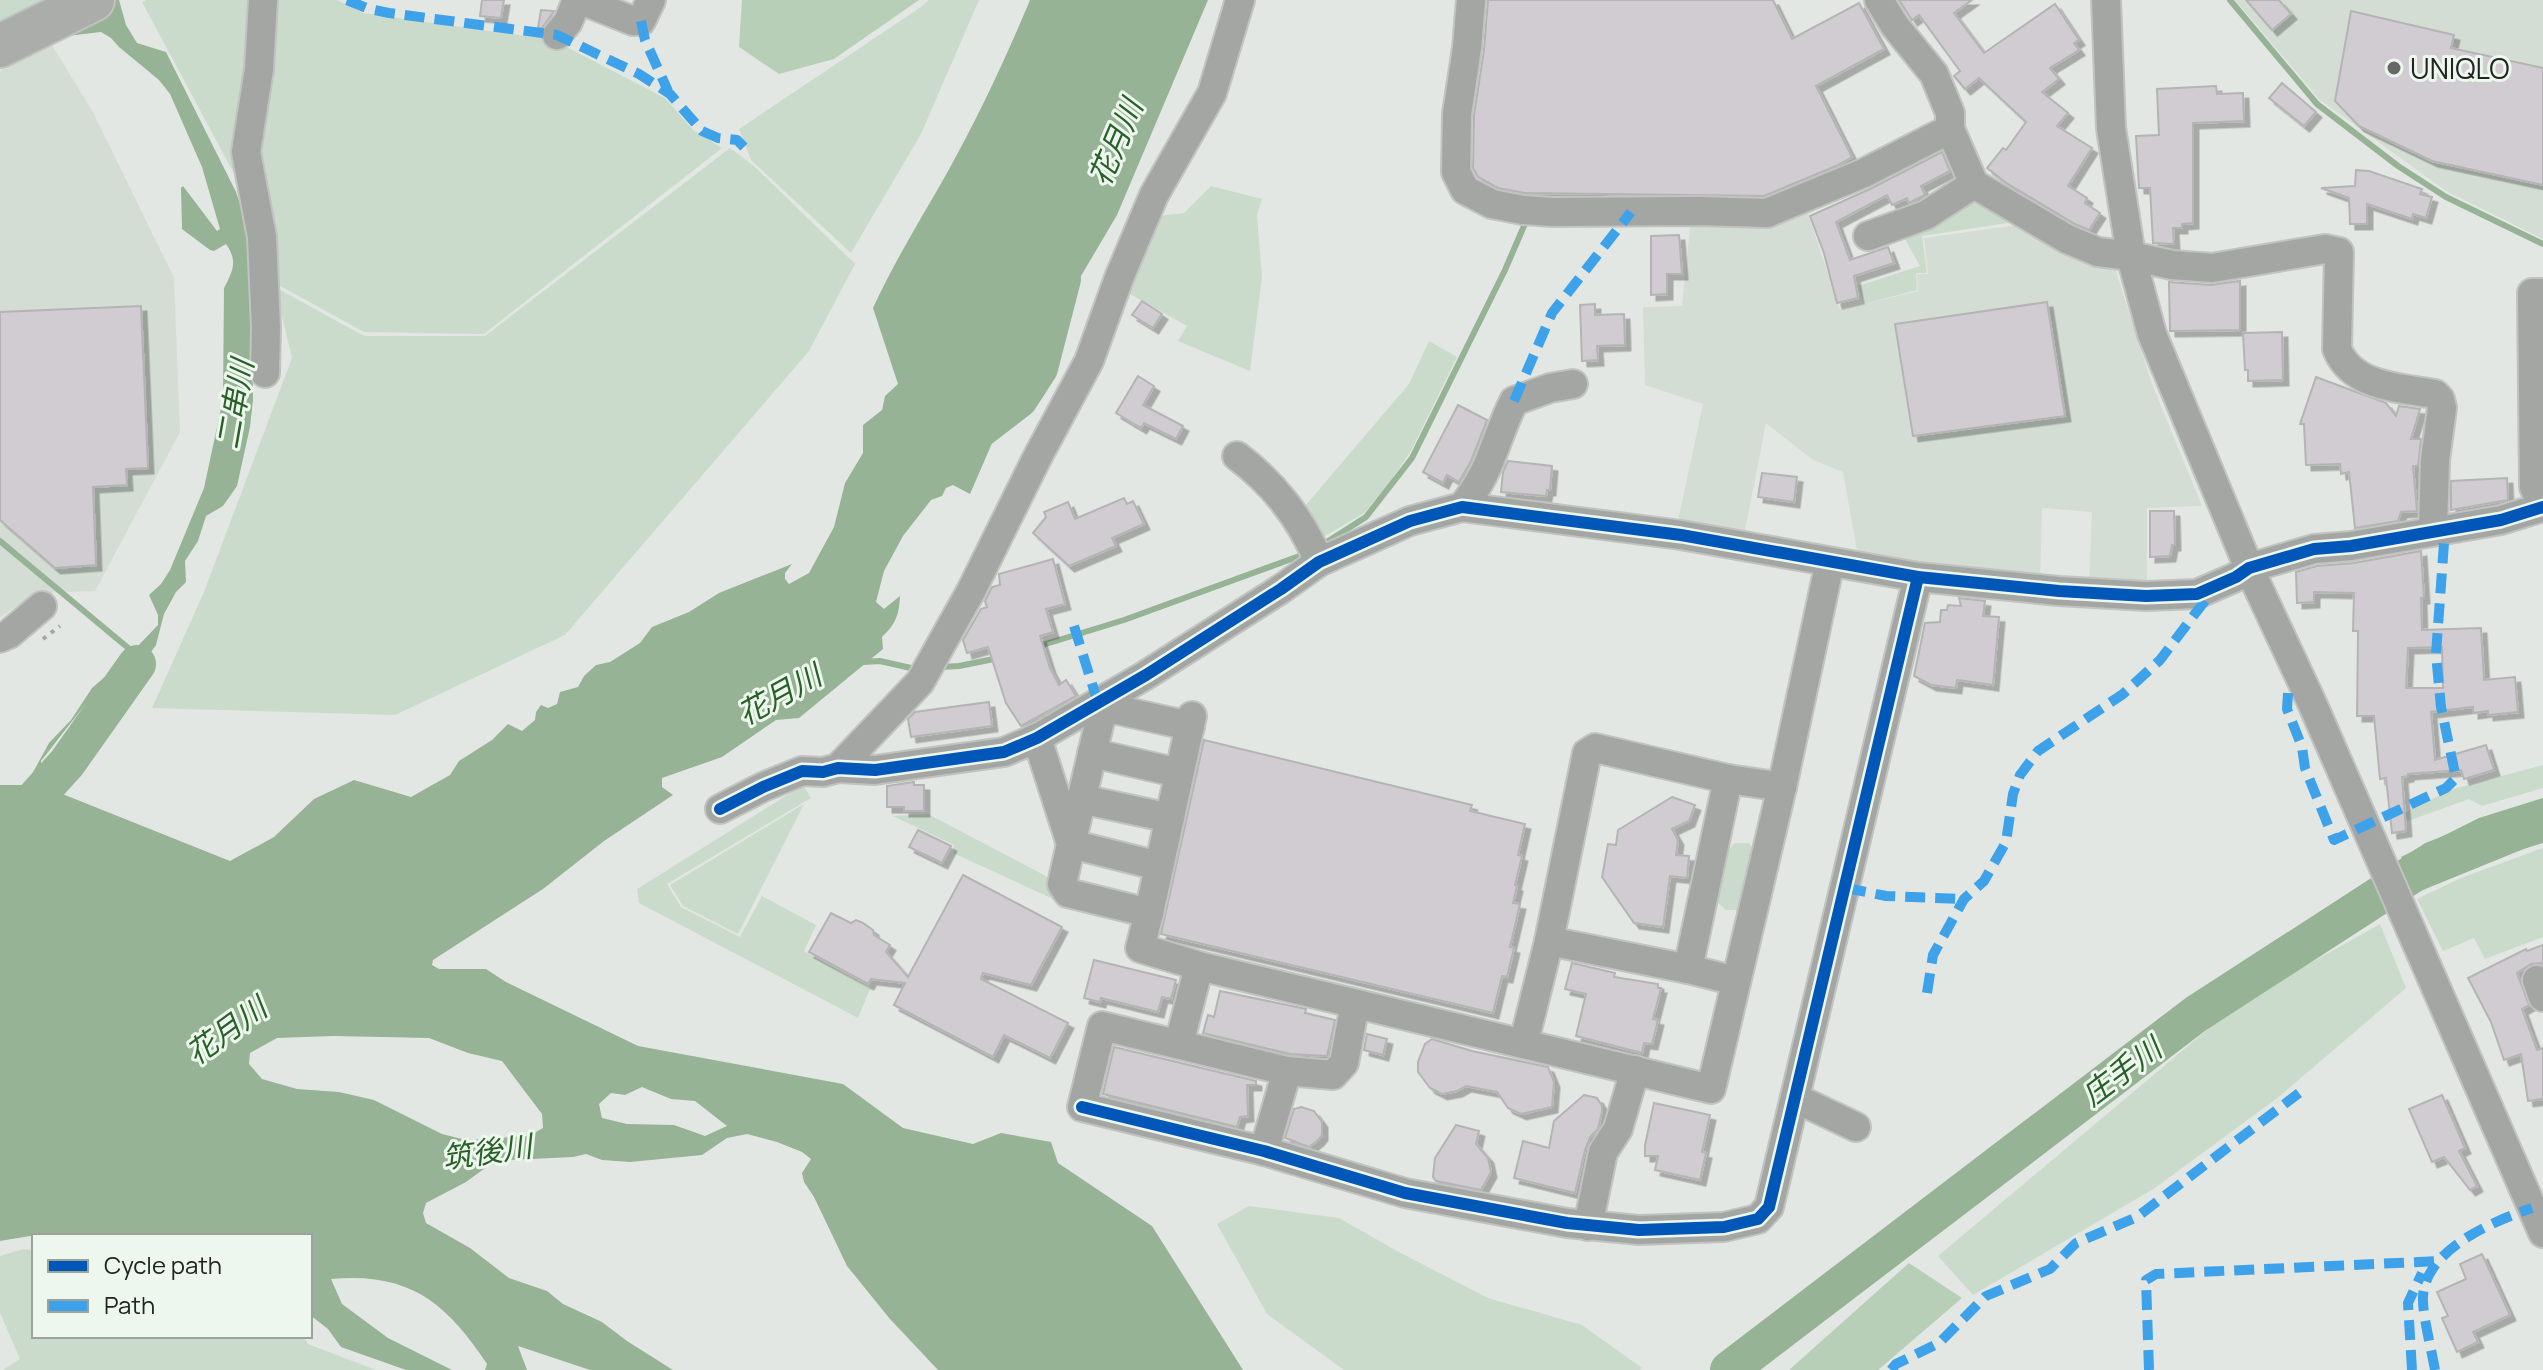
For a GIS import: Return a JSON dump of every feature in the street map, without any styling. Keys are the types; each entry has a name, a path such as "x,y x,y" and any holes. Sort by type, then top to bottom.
{"highway":[{"path":"12,40 93,0"}],"street":[{"path":"263,0 260,55 246,152 262,237 265,373"},
{"path":"557,35 579,0 633,21 641,21 651,0"},
{"path":"838,768 920,682 971,591 1089,361 1154,195 1212,93 1240,0"},
{"path":"1471,0 1457,114 1456,172 1465,190 1492,204 1528,211 1767,213 1864,173 1950,129"},
{"path":"1879,0 1895,26 1934,74 1950,113 1950,129 1974,184 2067,239 2098,252 2172,265 2212,268 2325,249 2339,252 2337,349 2343,363 2354,374 2384,385 2435,394 2440,399 2442,408 2435,460 2433,530"},
{"path":"2106,0 2111,128 2131,256 2152,334 2249,568 2539,1215"},
{"path":"1868,236 1926,215 1974,184"},
{"path":"720,809 802,771 823,772 838,768 875,770 1004,752 1037,738 1146,675 1281,589 1317,555 1410,521 1462,507 1681,535 1918,577 2146,596 2197,594 2249,568 2314,549 2351,546 2501,520 2543,507 2534,487 2532,293 2543,293"},
{"path":"1462,507 1487,470 1514,401 1550,388 1573,384"},
{"path":"1237,456 1278,494 1317,555"},
{"path":"1149,913 1068,893 1062,884 1101,716 1113,709 1191,721 1149,913 1140,948 1199,966 1711,1089 1782,787 1830,562"},
{"path":"1355,1004 1344,1063 1333,1075 1287,1071 1102,1026 1082,1107 1264,1151 1405,1193 1588,1226 1639,1230 1709,1228 1758,1219 1769,1207 1918,577"},
{"path":"0,638 42,606"},
{"path":"1037,738 1071,844"},
{"path":"1524,1042 1549,941 1587,753 1595,748 1728,779 1782,787"},
{"path":"1092,753 1179,773"},
{"path":"1688,969 1728,779"},
{"path":"1081,799 1170,818"},
{"path":"1071,844 1159,866"},
{"path":"1549,941 1736,981"},
{"path":"1179,1044 1199,966"},
{"path":"1588,1226 1603,1152 1618,1129 1635,1070"},
{"path":"1264,1151 1287,1071"},
{"path":"1795,1098 1856,1127"}],"shaded area":[{"path":"0,0 46,0 46,1 0,22"},
{"path":"253,0 238,181 142,2"},
{"path":"271,0 337,0 363,13 553,40 665,98 693,130 722,148 484,334 364,332 273,282 254,142"},
{"path":"742,0 919,0 834,59 779,74 739,47"},
{"path":"929,0 979,0 921,134 851,253 751,160 739,129"},
{"path":"2235,0 2543,0 2543,239 2446,191 2319,99"},
{"path":"50,42 93,112 174,278 180,432 95,591 38,593 0,617 0,71"},
{"path":"730,148 754,166 855,264 809,351 565,635 395,715 152,708 204,592 292,358 275,287 364,336 485,336"},
{"path":"1211,186 1262,199 1257,215 1262,277 1250,371 1178,341 1187,326 1128,293 1157,216 1184,213"},
{"path":"1979,192 2021,221 1922,236 1927,273 1916,273 1917,290 1864,304 1858,286 1920,266 1905,239"},
{"path":"1805,204 1840,310 1918,291 1917,274 1928,274 1924,238 2025,224 2112,259 2152,384 2202,506 2147,508 2147,589 2089,586 2092,512 2042,508 2040,582 1859,562 1843,472 1813,460 1766,423 1743,541 1676,530 1703,404 1645,385 1643,307 1682,306 1691,218"},
{"path":"1429,341 1457,357 1411,451 1364,513 1318,540 1299,513 1409,384"},
{"path":"2543,765 2543,788 2482,806 2469,799 2394,826 2391,819 2453,789"},
{"path":"803,785 811,798 667,884 681,907 740,937 762,896 816,925 804,951 870,989 858,1018 639,903 637,889"},
{"path":"804,804 738,934 683,906 670,885"},
{"path":"928,814 1046,876 1064,904 953,853 954,845 893,816"},
{"path":"1735,843 1749,843 1757,854 1741,910 1726,910 1717,902 1720,878 1726,855"},
{"path":"2543,848 2543,937 2485,959 2474,938 2443,951 2417,899 2461,878"},
{"path":"2380,924 2406,988 2280,1096 2155,1188 1973,1295 1938,1256 2239,1003"},
{"path":"1249,1206 1339,1218 1488,1298 1582,1325 1642,1368 1344,1370 1267,1314 1217,1224"},
{"path":"23,1249 32,1250 32,1338 304,1338 308,1344 376,1370 3,1370 20,1359 0,1313 0,1256"},
{"path":"1909,1263 1962,1298 1878,1370 1789,1370"}],"water":[{"name":"筑後川","path":"53,0 119,0 126,25 137,43 166,52 236,192 251,237 253,400 237,486 223,506 206,516 198,541 185,561 186,582 176,592 164,614 156,645 115,703 108,732 100,748 81,767 72,773 69,771 100,730 112,697 115,674 92,696 41,761 41,766 46,768 40,785 230,861 274,837 314,799 354,780 411,797 450,775 459,761 492,740 508,724 522,731 535,720 541,705 548,708 557,704 560,692 578,687 596,665 610,662 640,643 652,627 689,612 719,593 792,564 785,573 789,584 809,573 834,527 845,483 863,453 863,425 882,410 885,396 898,384 873,308 970,131 1030,0 1208,0 1117,215 1019,381 970,494 953,485 946,488 942,496 931,500 903,536 884,571 876,602 884,609 900,596 896,619 882,637 883,649 799,718 776,720 722,757 662,778 662,787 673,795 604,841 543,889 433,960 432,965 439,969 486,969 506,982 638,1046 843,1084 903,1128 973,1144 1001,1133 1051,1142 1058,1163 1152,1226 1243,1370 938,1370 890,1319 847,1266 804,1182 802,1173 811,1159 777,1142 747,1134 727,1138 702,1155 630,1162 602,1160 586,1154 510,1160 488,1166 466,1182 426,1203 423,1213 426,1223 470,1248 509,1278 547,1291 563,1304 602,1322 673,1370 590,1370 518,1346 527,1370 485,1370 487,1364 472,1342 440,1308 404,1286 358,1278 331,1279 342,1304 388,1338 452,1370 406,1370 341,1347 328,1329 312,1317 312,1234 32,1234 0,1241 0,785 26,785 49,743 71,720 92,688 114,669 132,659 135,649 158,625 158,615 149,595 170,570 204,488 223,399 224,288 233,266 232,256 226,244 210,250 182,229 183,186 217,231 220,229 202,167 170,94 159,80 101,32 67,36","holes":["277,1038 429,1038 468,1053 502,1061 542,1114 543,1128 529,1136 466,1140 442,1134 374,1100 339,1092 297,1089 262,1079 249,1064 250,1053","642,1087 671,1099 695,1101 727,1126 705,1136 674,1125 627,1124 602,1118 599,1104 611,1093 625,1095"]},
{"path":"2543,798 2543,841 2418,892 2401,857 2479,818"}],"building":[{"path":"482,0 504,0 501,18 480,16"},
{"path":"1488,0 1773,0 1792,39 1859,3 1884,49 1816,86 1852,157 1764,196 1525,193 1498,188 1478,177 1473,168 1474,115"},
{"path":"1899,0 1972,0 1954,13 1984,53 2055,4 2079,40 2074,43 2079,50 2050,68 2059,79 2042,92 2068,113 2057,126 2092,148 2068,186 2087,198 2085,203 2100,213 2089,230 2008,184 1987,168 2003,148 2006,150 2026,122 1979,78 1965,89 1954,76 1960,71 1919,15 1912,20"},
{"path":"2246,0 2279,0 2291,14 2272,30"},
{"path":"541,10 554,11 542,28 538,28"},
{"path":"2351,11 2454,35 2451,48 2543,68 2543,185 2432,161 2359,126 2335,101"},
{"path":"2282,83 2316,112 2304,126 2269,98"},
{"path":"2216,86 2217,94 2243,93 2244,121 2193,123 2193,223 2173,228 2174,244 2153,243 2150,188 2139,188 2136,136 2159,135 2157,89"},
{"path":"1942,152 1950,171 1921,186 1925,195 1909,203 1907,198 1892,205 1887,195 1836,222 1850,260 1888,247 1894,263 1854,276 1858,298 1837,303 1824,253 1810,216"},
{"path":"2356,170 2369,171 2422,189 2420,194 2432,197 2426,218 2413,214 2412,219 2367,204 2367,224 2350,224 2349,198 2321,188 2355,186"},
{"path":"1679,235 1682,274 1667,274 1667,294 1651,295 1651,236"},
{"path":"2240,281 2240,330 2170,331 2169,282 2211,285"},
{"path":"1142,301 1162,314 1153,328 1132,315"},
{"path":"2047,302 2065,416 1913,436 1895,324"},
{"path":"1595,304 1595,315 1624,314 1625,345 1597,346 1598,360 1582,361 1580,305"},
{"path":"141,306 148,468 126,469 127,485 93,487 96,565 55,568 0,520 0,312"},
{"path":"2282,332 2283,380 2248,381 2243,333"},
{"path":"1138,376 1154,386 1143,405 1183,426 1176,439 1144,423 1141,428 1116,413"},
{"path":"2316,377 2386,403 2396,416 2399,406 2420,409 2411,439 2421,439 2418,466 2413,466 2417,511 2401,512 2398,521 2355,528 2349,472 2341,474 2340,464 2306,465 2304,424 2300,424"},
{"path":"1458,405 1487,420 1459,482 1447,475 1443,483 1423,472"},
{"path":"1508,461 1552,466 1550,490 1547,490 1546,496 1501,492 1503,472"},
{"path":"1762,473 1797,477 1794,502 1758,497"},
{"path":"2507,478 2508,500 2451,510 2451,481"},
{"path":"1124,498 1127,504 1133,501 1144,524 1112,538 1116,546 1069,566 1033,533 1046,517 1044,512 1068,502 1075,519"},
{"path":"2150,511 2174,511 2175,545 2172,545 2170,556 2150,557"},
{"path":"2421,551 2424,598 2421,598 2422,630 2481,628 2484,680 2515,677 2518,712 2488,715 2488,711 2473,713 2473,707 2431,712 2435,760 2486,745 2494,770 2464,779 2461,770 2402,777 2406,831 2392,833 2386,778 2380,779 2374,716 2357,716 2358,631 2353,631 2354,593 2314,592 2314,602 2297,603 2296,572 2317,566","holes":["2442,647 2443,688 2406,688 2408,648"]},
{"path":"1053,559 1065,604 1046,609 1053,632 1040,636 1059,685 1066,680 1076,696 1021,726 1006,703 988,647 967,653 963,640 981,609 987,607 985,601 992,587 1000,585 999,574"},
{"path":"1959,598 1985,601 1983,616 1999,617 1993,685 1957,680 1956,688 1931,685 1914,676 1925,623 1940,622 1941,610 1947,610 1948,605 1961,606"},
{"path":"989,702 992,726 911,737 908,719 915,712"},
{"path":"1204,740 1472,805 1470,811 1525,824 1513,903 1520,904 1510,947 1514,948 1507,977 1502,976 1493,1013 1161,934"},
{"path":"914,782 914,785 924,785 924,811 887,807 887,786"},
{"path":"1672,797 1695,805 1689,821 1672,829 1678,840 1676,855 1689,856 1687,878 1670,876 1663,927 1634,923 1602,877 1608,844 1616,845 1618,830"},
{"path":"918,830 951,846 942,863 909,847"},
{"path":"963,875 1062,927 1031,985 983,973 981,979 1068,1023 1050,1058 1004,1035 993,1057 894,1005 905,983 871,979 868,984 809,952 831,913 851,923 856,920 873,930 874,935 890,945 886,952 908,977"},
{"path":"2543,945 2543,963 2531,964 2517,973 2529,1005 2522,1009 2537,1050 2543,1048 2543,1099 2528,1101 2521,1054 2504,1060 2491,1022 2468,978 2526,949"},
{"path":"1094,960 1176,980 1171,999 1162,997 1158,1012 1101,998 1100,1002 1084,998"},
{"path":"1572,963 1615,973 1614,977 1658,984 1661,988 1653,1019 1658,1020 1652,1044 1644,1043 1642,1053 1576,1036 1586,994 1565,989"},
{"path":"1220,991 1306,1009 1305,1013 1335,1020 1327,1056 1290,1054 1203,1033 1208,1015 1214,1017"},
{"path":"1367,1034 1387,1039 1383,1055 1364,1050"},
{"path":"1432,1039 1548,1067 1554,1082 1552,1107 1521,1114 1508,1108 1497,1092 1466,1086 1442,1094 1430,1088 1418,1072 1418,1062 1425,1044"},
{"path":"1114,1047 1256,1081 1256,1085 1247,1085 1248,1116 1240,1117 1237,1127 1103,1094"},
{"path":"1584,1095 1597,1098 1602,1111 1598,1129 1590,1137 1585,1150 1575,1193 1514,1178 1523,1141 1549,1148 1554,1121"},
{"path":"2442,1095 2465,1148 2459,1151 2477,1186 2470,1190 2444,1157 2432,1162 2409,1109"},
{"path":"1654,1103 1710,1115 1700,1180 1655,1170 1658,1156 1645,1156"},
{"path":"1301,1107 1314,1111 1322,1122 1322,1135 1309,1147 1285,1138 1294,1109"},
{"path":"1456,1125 1479,1131 1476,1144 1488,1158 1491,1172 1481,1190 1436,1181 1433,1177 1435,1158"},
{"path":"2482,1254 2510,1315 2473,1332 2478,1342 2457,1352 2442,1318 2448,1316 2437,1292 2466,1279 2460,1264"}],"waterway":[{"path":"2230,0 2317,104 2398,166 2446,197 2543,244"},
{"path":"1319,547 1366,517 1412,458 1527,219"},
{"name":"花月川","path":"967,439 1019,399 1039,368 1062,279"},
{"path":"0,541 139,657"},
{"path":"1036,647 1124,620 1305,554"},
{"path":"939,667 999,658"},
{"path":"863,662 880,661 911,668"},
{"name":"二串川","path":"0,837 67,763 137,664"},
{"name":"庄手川","path":"1729,1370 2196,1014 2434,860 2543,823"}],"marked path":[{"path":"347,0 389,13 557,35 639,74 670,94 702,131 718,138 737,140 744,147"},
{"path":"641,21 645,40 668,91"},
{"path":"1514,401 1552,313 1631,212"},
{"path":"2288,693 2287,709 2302,747 2305,768 2334,840 2446,788 2456,778 2441,707 2436,654 2445,529"},
{"path":"1927,993 1933,955 1964,899 1984,881 2006,842 2013,794 2020,775 2038,751 2123,694 2160,660 2207,598 2207,590"},
{"path":"1074,626 1098,703"},
{"path":"1846,888 1886,896 1964,899"},
{"path":"1891,1370 1896,1364 1939,1343 1986,1296 2050,1269 2076,1243 2137,1217 2299,1093"},
{"path":"2435,1370 2423,1297 2427,1280 2448,1251 2464,1239 2532,1208"},
{"path":"2149,1370 2146,1280 2156,1274 2440,1261"},
{"path":"2412,1370 2408,1303 2422,1273"}],"cycle path":[{"path":"720,809 802,771 823,772 838,768 875,770 1004,752 1037,738 1146,675 1319,562 1410,521 1462,507 1681,535 1918,577 2146,596 2197,594 2249,568 2314,549 2351,546 2501,520 2543,507"},
{"path":"1082,1107 1264,1151 1405,1193 1567,1223 1639,1230 1724,1227 1758,1219 1769,1207 1918,577"}],"place":[{"name":"UNIQLO","path":"2394,68"}]}
